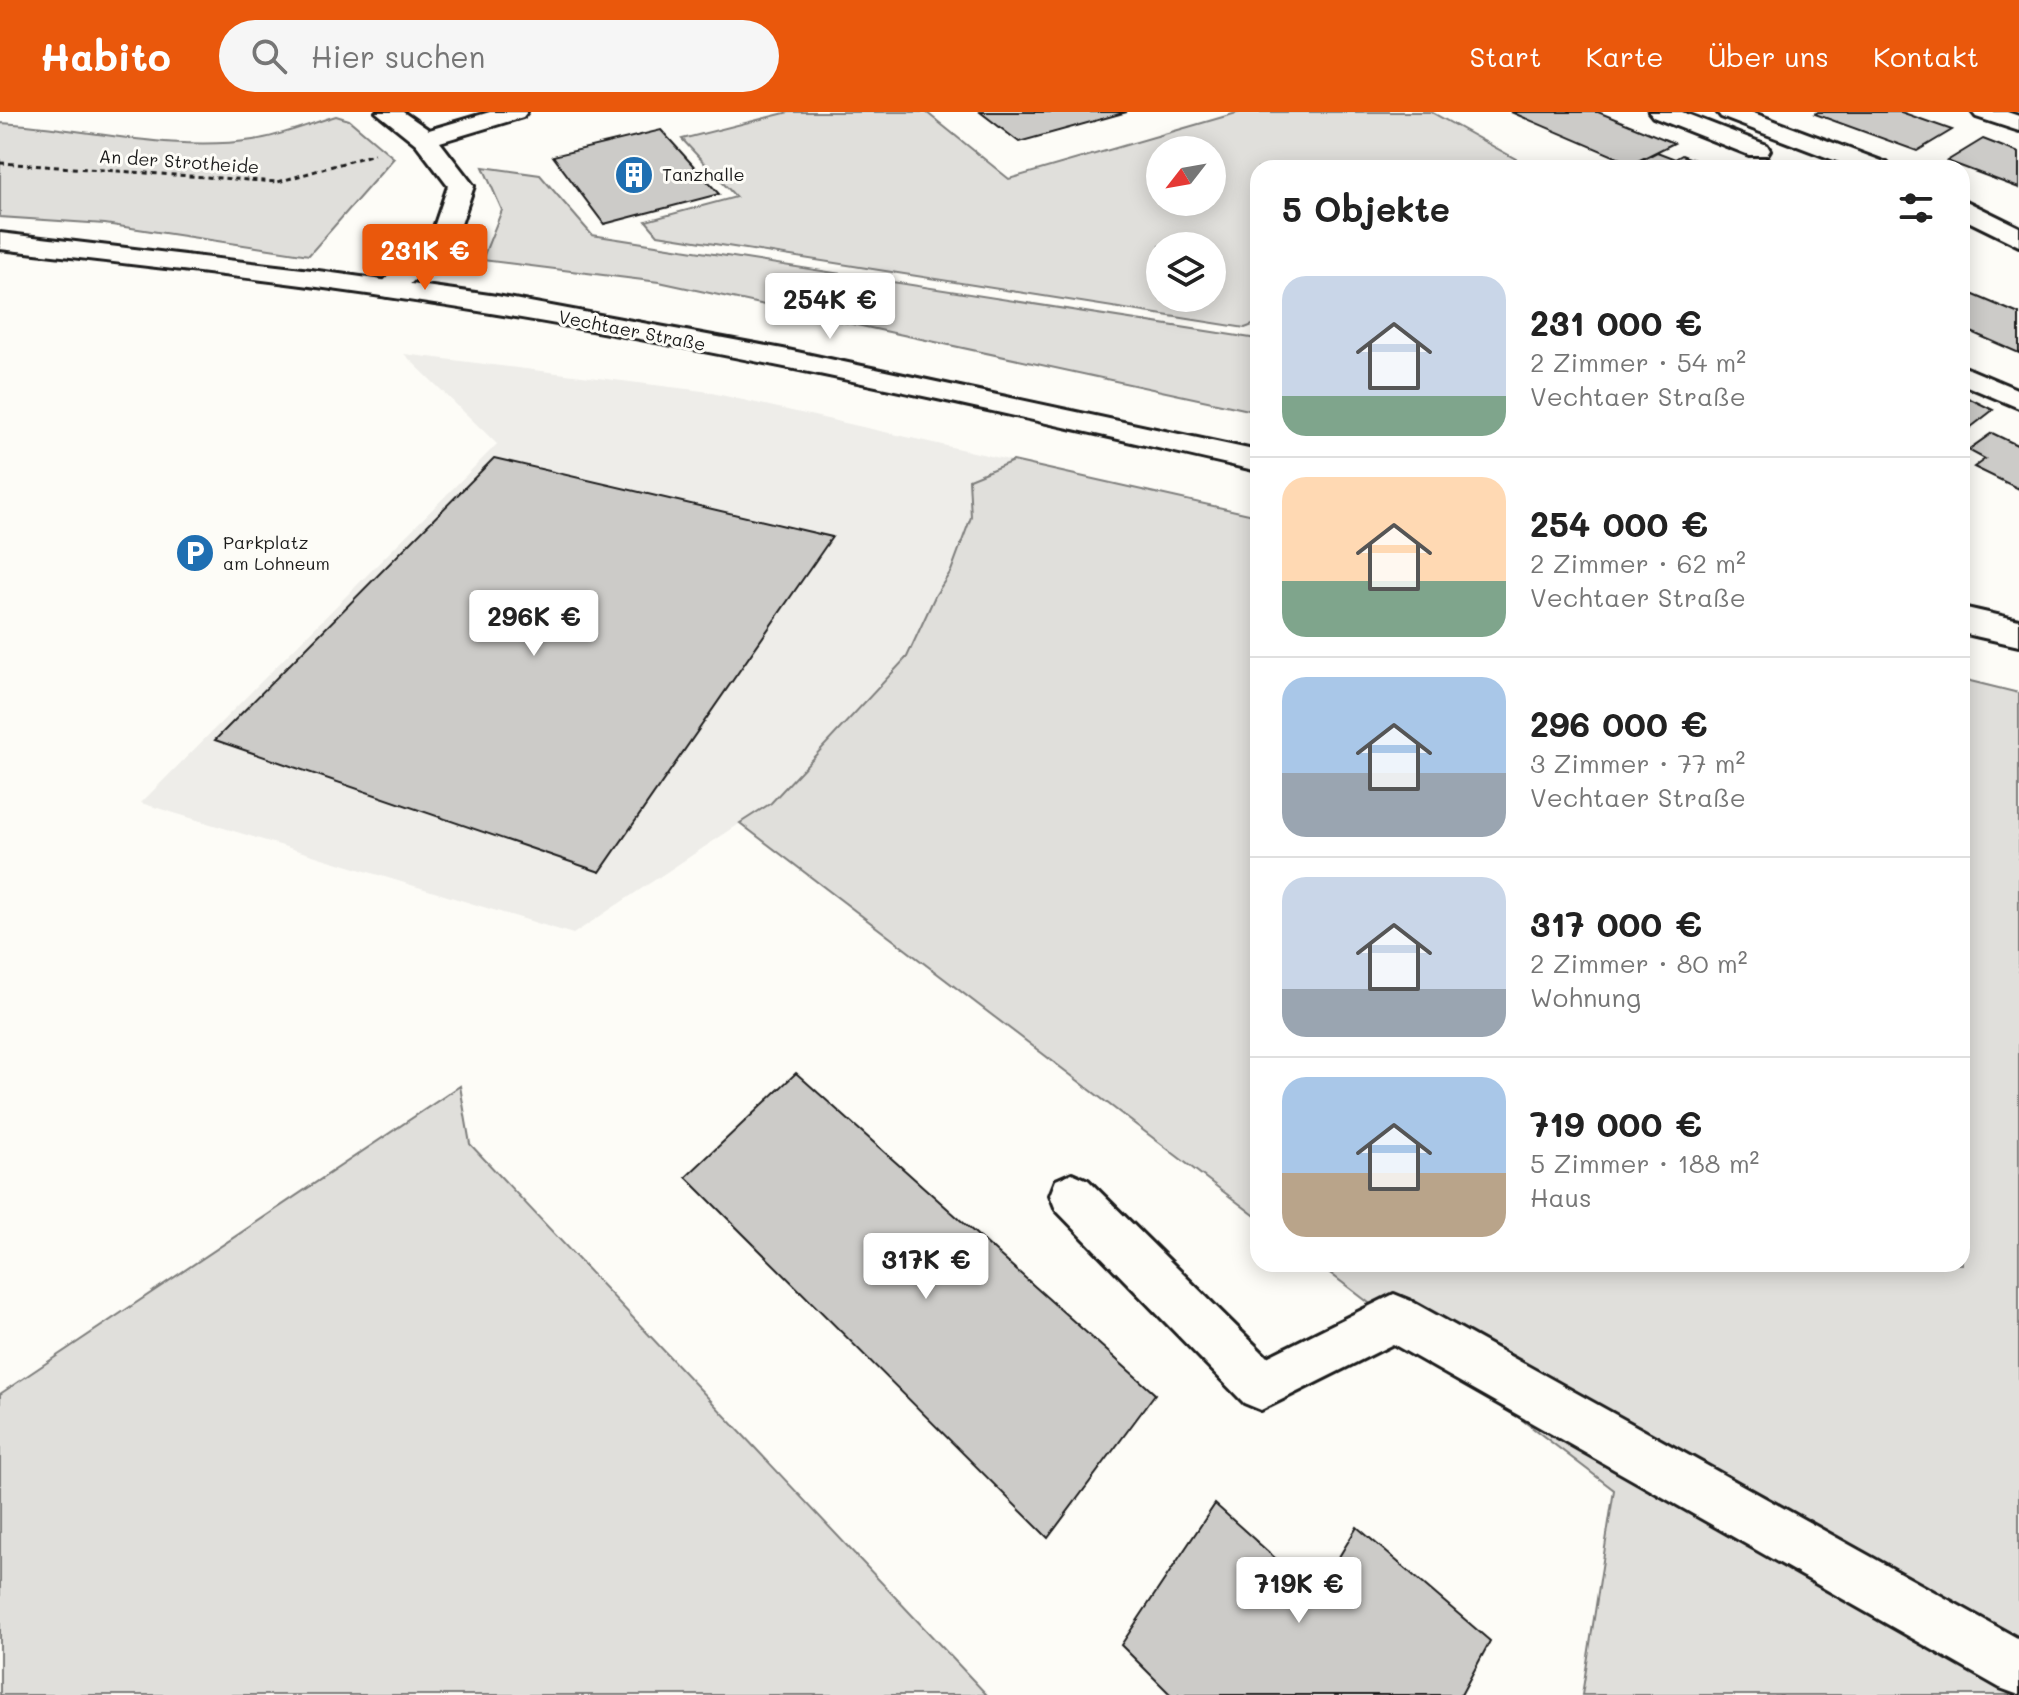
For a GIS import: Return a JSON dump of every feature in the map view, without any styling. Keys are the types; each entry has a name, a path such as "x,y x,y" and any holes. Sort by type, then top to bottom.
{"main road":[{"path":"388,112 425,139 461,186 443,239 389,289"},
{"path":"425,139 515,112"},
{"path":"1661,112 1776,157"},
{"path":"1729,112 1857,160"},
{"path":"1984,112 2019,124"},
{"path":"1970,211 2019,238"},
{"name":"Vechtaer Straße","path":"0,241 389,289 756,353 1250,459"},
{"path":"1970,622 2019,633"}],"lane":[{"path":"1970,378 2019,400"},
{"path":"1072,1195 1261,1386 1394,1318 2019,1669"}],"path":[{"name":"An der Strotheide","path":"0,163 278,182 387,150"}],"shaded area":[{"path":"789,112 926,112 1009,179 1146,139 1146,216 1226,216 1226,136 1157,136 1240,112 1431,112 1518,160 1250,160 1250,326 1245,328 658,235 646,221 736,197 682,139"},
{"path":"336,116 349,120 394,158 309,255 105,224 0,217 0,123 158,141 222,143 274,136"},
{"path":"483,167 540,175 592,235 1250,338 1250,410 659,282 482,260 502,210"},
{"path":"404,354 703,391 1013,461 969,479 971,517 951,571 935,596 907,657 771,803 573,934 141,803 497,444"},
{"path":"1013,461 1250,514 1250,1212 740,823 771,803 907,657 935,596 951,571 971,517 969,479"},
{"path":"1970,681 2019,693 2019,1695 1582,1695 1614,1490 1328,1272 1970,1272"},
{"path":"460,1086 470,1144 987,1695 0,1695 0,1394"}],"building":[{"path":"980,112 1127,112 1019,142"},
{"path":"1511,112 1598,112 1674,143 1640,160 1623,160"},
{"path":"1901,112 1952,130 1917,151 1815,114"},
{"name":"Tanzhalle","path":"661,130 719,194 604,224 553,156"},
{"path":"1983,139 2019,153 2019,188 1970,170 1970,160 1949,160"},
{"path":"1657,152 1675,159 1682,155 1695,160 1642,160"},
{"path":"1970,293 2019,314 2019,353 1970,332"},
{"path":"1970,399 1993,410 1970,428"},
{"path":"1992,433 2019,446 2019,489 1974,467 1985,459 1970,449"},
{"path":"494,458 832,537 600,872 215,740"},
{"path":"796,1073 1155,1394 1048,1538 686,1177"},
{"path":"1215,1504 1316,1595 1357,1527 1490,1641 1461,1695 1171,1695 1121,1645"}],"place":[{"name":"Tanzhalle","path":"634,175"},
{"name":"Parkplatz am Lohneum","path":"195,553"}]}
